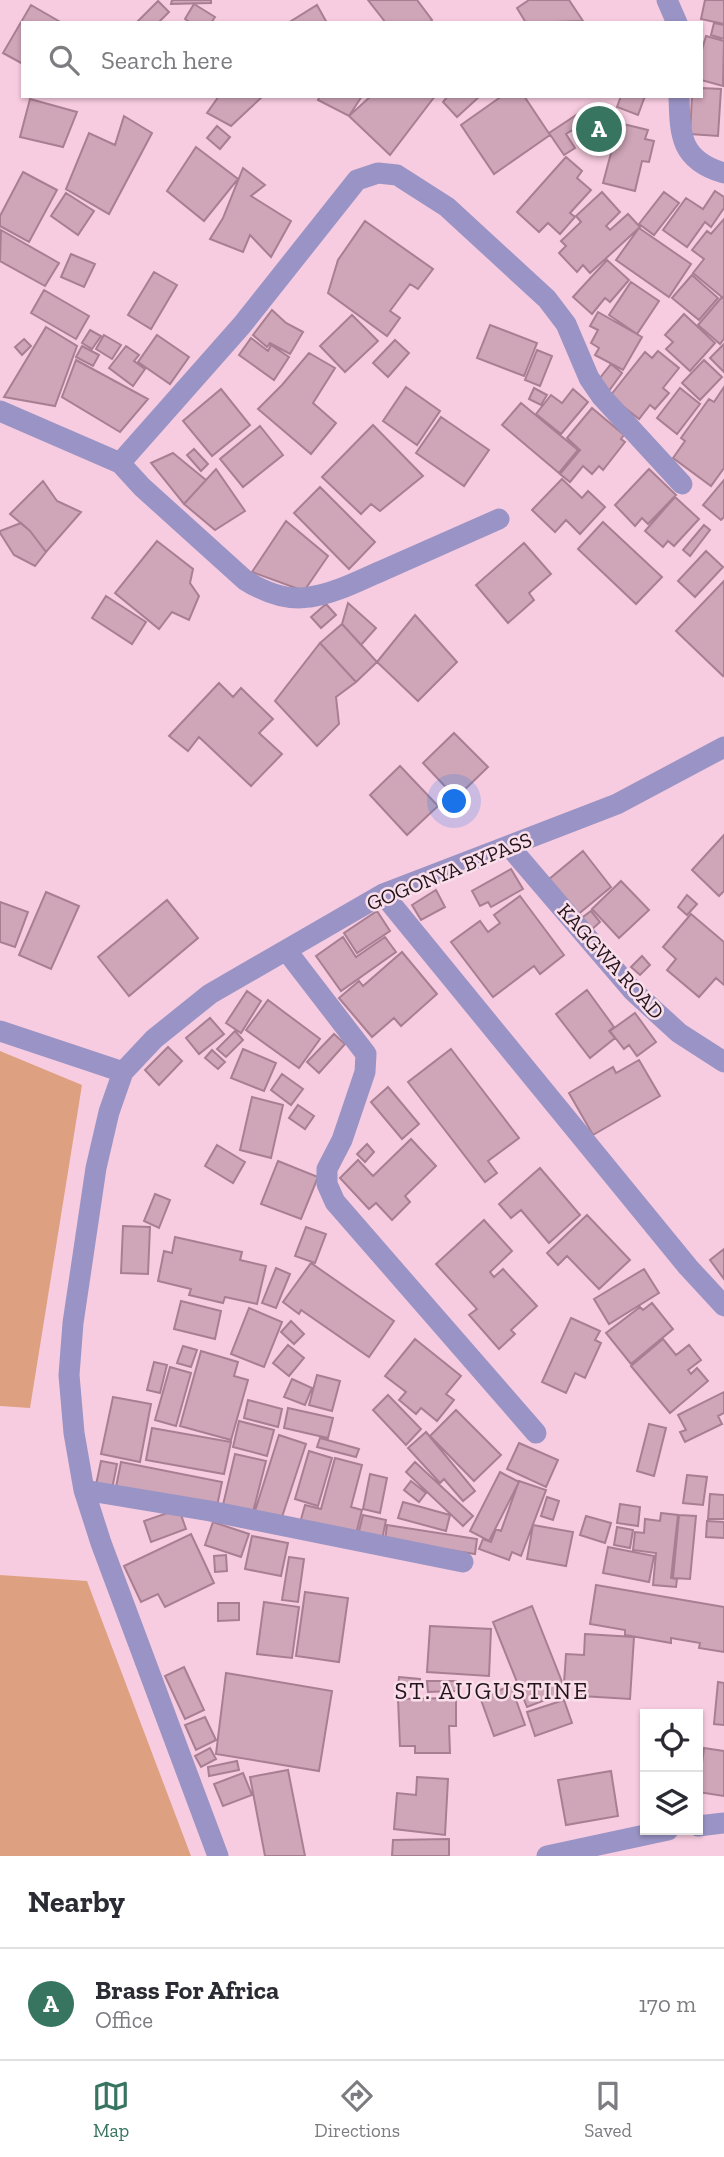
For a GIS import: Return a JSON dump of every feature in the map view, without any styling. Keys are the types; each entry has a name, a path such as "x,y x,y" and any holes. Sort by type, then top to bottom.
{"street":[{"path":"667,0 676,21"},
{"path":"679,98 680,131 684,142 703,163 724,173"},
{"path":"120,463 242,325 358,180 377,173 397,175 447,207 547,299 566,324 589,378 602,397 682,484"},
{"path":"0,411 120,463 142,487 244,580 259,589 293,597 310,597 344,587 499,519"},
{"name":"GOGONYA BYPASS","path":"123,1072 154,1039 210,994 383,894 617,804 724,747"},
{"name":"KAGGWA ROAD","path":"509,846 633,991 679,1033 724,1062"},
{"path":"383,894 724,1306"},
{"path":"286,950 366,1054 365,1072 342,1140 327,1169 327,1184 335,1202 536,1433"},
{"path":"0,1031 123,1072 109,1112 96,1168 73,1323 69,1375 74,1433 84,1490 106,1556 218,1856"},
{"path":"84,1490 210,1511 463,1562"},
{"path":"703,1825 724,1823"},
{"path":"547,1856 645,1835"}],"shaded area":[{"path":"0,1051 82,1085 30,1408 0,1406"},
{"path":"0,1575 87,1581 191,1856 0,1856"}],"building":[{"path":"172,0 211,0 211,3 171,4"},
{"path":"368,0 417,0 432,20 431,21 384,21"},
{"path":"529,0 569,0 583,21 525,21 517,8"},
{"path":"705,0 724,0 724,24 701,19"},
{"path":"158,1 169,12 160,21 138,21"},
{"path":"194,4 215,17 212,21 185,19"},
{"path":"31,5 59,21 22,21"},
{"path":"317,5 326,21 291,21"},
{"path":"21,22 21,63 3,53"},
{"path":"714,23 724,25 724,39 711,35"},
{"path":"706,36 724,41 723,86 703,81 703,46"},
{"path":"703,88 721,89 718,136 690,134 692,98 703,98"},
{"path":"218,98 261,98 231,126 207,113"},
{"path":"319,98 361,98 349,116 318,100"},
{"path":"369,98 433,98 390,155 349,116"},
{"path":"446,98 478,98 457,117 443,102"},
{"path":"499,98 525,98 550,135 494,174 461,125"},
{"path":"620,98 644,98 638,115 617,107"},
{"path":"30,99 77,112 63,147 20,137"},
{"path":"578,114 584,123 566,134 575,148 564,155 549,133"},
{"path":"124,116 152,133 109,214 66,189 89,133 115,145"},
{"path":"590,116 648,130 645,139 654,141 649,162 642,161 635,191 603,183 611,153 583,146"},
{"path":"217,126 230,137 220,149 207,138"},
{"path":"196,147 238,179 204,221 167,191"},
{"path":"566,157 582,171 577,178 591,190 570,213 575,217 560,234 548,223 539,232 517,212"},
{"path":"243,168 265,185 251,196 291,221 271,257 250,235 243,252 210,239 223,218"},
{"path":"23,172 57,190 29,242 0,226 0,216"},
{"path":"715,191 724,197 724,208 711,227 705,222 687,247 663,230 686,198 703,209"},
{"path":"602,192 620,212 606,226 610,230 628,214 640,227 590,273 583,265 577,272 559,253 566,246 561,241 581,222 576,216"},
{"path":"664,192 679,203 654,235 639,224"},
{"path":"66,193 94,211 78,235 51,216"},
{"path":"724,219 723,298 693,273 704,259 692,250 707,231 711,234"},
{"path":"365,221 433,269 418,289 410,284 390,311 400,318 387,336 328,293 338,260"},
{"path":"639,228 691,264 669,297 616,260"},
{"path":"1,230 59,263 45,286 0,261"},
{"path":"71,254 95,264 84,287 61,277"},
{"path":"607,260 629,280 610,302 605,298 592,314 573,297"},
{"path":"154,272 177,285 151,329 128,315"},
{"path":"692,275 718,298 699,320 672,298"},
{"path":"631,282 659,301 637,334 609,315"},
{"path":"44,290 89,316 76,339 31,313"},
{"path":"722,297 724,339 720,344 698,325"},
{"path":"272,310 286,323 303,332 290,354 270,343 267,347 253,335"},
{"path":"598,312 642,337 623,370 595,355 599,348 591,343 598,330 590,326"},
{"path":"684,314 715,343 690,371 666,349 673,342 665,335"},
{"path":"352,315 378,341 345,372 320,346"},
{"path":"490,325 537,343 524,376 477,358"},
{"path":"46,327 77,346 55,406 4,397"},
{"path":"90,330 101,336 92,349 82,343"},
{"path":"104,335 121,345 112,359 96,349"},
{"path":"157,335 189,357 170,384 138,362"},
{"path":"251,338 268,351 271,345 289,357 274,380 239,355"},
{"path":"24,339 31,346 22,355 15,347"},
{"path":"395,340 409,353 388,377 373,363"},
{"path":"724,344 724,372 710,358"},
{"path":"82,346 99,355 93,366 76,357"},
{"path":"126,346 139,355 134,361 145,369 133,386 109,368"},
{"path":"537,350 552,356 540,386 525,380"},
{"path":"658,351 679,368 663,388 669,393 655,409 650,405 639,419 610,396 645,352 652,358"},
{"path":"309,353 335,368 313,403 336,423 311,454 258,409"},
{"path":"76,360 148,399 120,432 62,397"},
{"path":"704,360 722,377 700,400 682,383"},
{"path":"611,364 622,373 608,392 596,383"},
{"path":"406,387 440,411 417,445 383,421"},
{"path":"724,387 724,468 711,486 673,458 685,441 681,438 709,399 714,402"},
{"path":"534,388 547,395 541,405 529,399"},
{"path":"680,388 700,404 677,434 657,418"},
{"path":"221,389 250,425 212,456 183,421"},
{"path":"573,389 588,402 561,434 536,414 551,395 562,403"},
{"path":"521,403 578,450 559,473 502,425"},
{"path":"592,408 624,435 621,439 625,442 603,470 599,466 592,474 583,466 570,482 560,474 580,450 567,438"},
{"path":"441,417 489,450 464,486 416,453"},
{"path":"373,425 423,476 380,511 371,504 361,514 322,477"},
{"path":"260,426 283,455 243,487 220,459"},
{"path":"194,449 208,464 201,471 187,455"},
{"path":"173,453 206,480 184,504 151,463"},
{"path":"216,469 245,511 215,530 184,504"},
{"path":"649,469 676,495 648,524 642,518 635,526 615,505"},
{"path":"562,479 582,498 588,491 605,507 580,534 566,520 555,532 532,510"},
{"path":"724,480 724,517 721,520 703,505"},
{"path":"43,481 57,501 81,512 46,552 30,531 10,514"},
{"path":"320,487 375,542 349,569 294,513"},
{"path":"675,497 699,519 674,546 668,541 663,547 645,531"},
{"path":"286,521 328,556 304,591 252,572"},
{"path":"603,522 662,577 636,604 578,549"},
{"path":"21,523 46,552 35,566 14,555 0,533"},
{"path":"704,525 710,530 690,556 683,550"},
{"path":"157,541 193,569 190,583 199,596 189,620 172,612 159,629 115,593"},
{"path":"524,543 551,574 529,593 534,600 508,623 476,585"},
{"path":"706,551 723,567 695,597 678,581"},
{"path":"724,581 724,674 723,676 676,631"},
{"path":"106,596 146,622 132,644 92,618"},
{"path":"348,603 376,628 361,645 342,624"},
{"path":"326,604 336,615 321,628 311,617"},
{"path":"415,615 457,662 418,701 377,662"},
{"path":"342,624 377,662 356,682 320,643"},
{"path":"320,643 356,682 336,697 339,724 317,746 275,701"},
{"path":"219,683 233,697 241,688 273,719 259,733 282,754 251,786 199,737 188,751 169,736"},
{"path":"454,733 488,767 456,798 423,763"},
{"path":"400,766 438,806 407,835 370,795"},
{"path":"724,835 724,891 719,896 692,870"},
{"path":"583,851 611,887 576,916 548,880"},
{"path":"511,869 523,889 491,907 488,902 480,906 472,891"},
{"path":"621,881 649,910 619,938 592,909"},
{"path":"436,890 445,907 421,920 412,905"},
{"path":"46,892 79,906 51,969 19,955"},
{"path":"687,895 697,904 687,915 678,907"},
{"path":"520,896 564,955 540,974 534,966 493,997 451,942 480,921 488,932 500,923 494,915"},
{"path":"167,900 198,938 129,996 98,957"},
{"path":"0,902 28,912 15,947 0,942"},
{"path":"377,911 390,931 357,953 344,933"},
{"path":"591,911 600,922 589,932 579,920"},
{"path":"691,914 724,942 724,985 716,978 699,997 667,970 676,959 663,947"},
{"path":"343,937 356,957 385,937 396,952 341,991 316,956"},
{"path":"402,952 437,994 401,1026 394,1018 372,1037 339,998 359,981 363,986"},
{"path":"642,956 650,965 640,975 631,967"},
{"path":"587,990 614,1027 609,1031 615,1038 590,1058 556,1014"},
{"path":"247,991 261,1001 241,1033 226,1023"},
{"path":"268,1000 320,1039 299,1068 246,1030"},
{"path":"635,1013 656,1042 637,1056 629,1045 624,1049 610,1031"},
{"path":"210,1018 224,1034 199,1054 186,1038"},
{"path":"235,1031 243,1040 226,1057 217,1049"},
{"path":"334,1034 345,1044 319,1073 307,1062"},
{"path":"168,1047 182,1061 159,1085 145,1070"},
{"path":"243,1049 276,1063 264,1091 231,1078"},
{"path":"451,1049 519,1138 488,1161 497,1173 485,1182 408,1082"},
{"path":"212,1050 225,1062 218,1069 205,1058"},
{"path":"639,1060 660,1096 593,1135 569,1093 613,1067 616,1073"},
{"path":"282,1074 303,1089 291,1105 271,1090"},
{"path":"388,1087 419,1124 402,1139 371,1102"},
{"path":"252,1097 283,1105 271,1158 240,1150"},
{"path":"298,1105 314,1116 305,1129 289,1118"},
{"path":"411,1139 436,1166 405,1196 410,1202 392,1220 376,1203 369,1209 340,1178 358,1160 373,1176"},
{"path":"367,1144 374,1152 365,1162 357,1154"},
{"path":"217,1145 245,1162 233,1183 205,1166"},
{"path":"278,1161 318,1177 301,1219 261,1204"},
{"path":"540,1168 580,1215 549,1243 521,1210 511,1218 499,1204"},
{"path":"155,1194 170,1200 159,1228 144,1221"},
{"path":"587,1215 630,1260 599,1289 567,1256 558,1265 547,1253"},
{"path":"484,1220 512,1251 490,1272 494,1277 503,1269 537,1306 511,1330 515,1334 499,1349 469,1315 477,1309 436,1264"},
{"path":"123,1226 150,1227 148,1274 121,1273"},
{"path":"306,1227 326,1234 315,1263 295,1256"},
{"path":"175,1237 242,1252 240,1260 266,1266 257,1304 225,1297 223,1303 189,1295 191,1289 158,1281 164,1251 172,1253"},
{"path":"724,1249 724,1279 710,1260"},
{"path":"311,1263 394,1321 369,1357 301,1310 299,1314 283,1302"},
{"path":"276,1268 290,1274 276,1308 262,1303"},
{"path":"644,1269 659,1293 609,1324 594,1299"},
{"path":"181,1301 221,1311 215,1339 174,1329"},
{"path":"652,1303 673,1329 631,1364 606,1333 640,1307 643,1310"},
{"path":"249,1308 282,1322 264,1367 231,1354"},
{"path":"571,1318 600,1331 595,1340 601,1343 585,1378 575,1373 566,1393 542,1382"},
{"path":"291,1321 304,1334 294,1344 281,1332"},
{"path":"415,1339 461,1376 446,1394 454,1400 437,1421 421,1408 416,1414 399,1400 406,1392 385,1376"},
{"path":"663,1339 676,1355 689,1345 701,1360 688,1370 691,1374 697,1368 708,1381 670,1413 631,1366"},
{"path":"288,1345 304,1358 289,1376 273,1363"},
{"path":"183,1346 197,1350 191,1367 177,1363"},
{"path":"201,1351 238,1362 234,1376 248,1380 231,1440 180,1426"},
{"path":"154,1362 167,1365 160,1393 147,1390"},
{"path":"170,1367 191,1373 176,1426 155,1420"},
{"path":"317,1375 340,1381 332,1411 309,1405"},
{"path":"292,1379 312,1388 305,1405 284,1397"},
{"path":"724,1392 724,1413 718,1416 722,1424 685,1442 680,1432 686,1430 678,1415"},
{"path":"388,1395 421,1429 406,1445 373,1410"},
{"path":"113,1397 151,1404 140,1462 101,1454"},
{"path":"248,1400 282,1409 278,1427 244,1418"},
{"path":"288,1408 333,1418 328,1438 284,1428"},
{"path":"456,1410 501,1455 474,1481 430,1436"},
{"path":"239,1421 274,1430 267,1456 233,1447"},
{"path":"649,1424 666,1428 654,1476 637,1471"},
{"path":"152,1428 231,1442 224,1474 146,1460"},
{"path":"426,1432 475,1491 463,1501 444,1479 440,1483 408,1448"},
{"path":"279,1435 306,1444 281,1520 255,1511"},
{"path":"320,1438 359,1449 356,1457 317,1447"},
{"path":"519,1443 558,1460 546,1487 507,1469"},
{"path":"309,1451 332,1458 318,1506 295,1499"},
{"path":"235,1454 266,1461 253,1512 223,1505"},
{"path":"335,1458 362,1465 351,1507 362,1510 355,1538 300,1523 305,1505 321,1509"},
{"path":"101,1461 117,1464 112,1489 96,1485"},
{"path":"121,1462 222,1482 217,1506 116,1487"},
{"path":"415,1462 473,1516 463,1526 406,1472"},
{"path":"500,1472 519,1482 489,1541 470,1531"},
{"path":"370,1474 387,1478 380,1513 363,1509"},
{"path":"687,1475 707,1477 703,1505 683,1503"},
{"path":"411,1481 426,1493 419,1502 404,1490"},
{"path":"519,1481 546,1490 521,1556 512,1552 509,1560 479,1549 483,1539 491,1542 496,1529 501,1531"},
{"path":"710,1494 724,1495 724,1519 708,1519"},
{"path":"547,1497 559,1501 553,1520 541,1516"},
{"path":"403,1502 450,1515 446,1531 398,1518"},
{"path":"620,1504 640,1507 638,1526 617,1523"},
{"path":"179,1509 186,1529 151,1542 144,1521"},
{"path":"661,1513 678,1515 671,1578 677,1579 676,1587 653,1585 656,1553 633,1550 635,1532 644,1533 645,1519 660,1521"},
{"path":"363,1515 386,1520 382,1540 358,1535"},
{"path":"679,1515 696,1516 690,1579 673,1578"},
{"path":"586,1516 611,1523 605,1543 580,1535"},
{"path":"707,1521 724,1522 724,1538 706,1537"},
{"path":"213,1522 249,1534 241,1557 205,1545"},
{"path":"387,1525 477,1539 475,1554 385,1540"},
{"path":"533,1525 573,1532 566,1566 527,1559"},
{"path":"617,1527 633,1530 630,1548 614,1545"},
{"path":"191,1534 214,1583 165,1607 158,1594 141,1602 124,1566"},
{"path":"252,1536 288,1543 281,1576 245,1569"},
{"path":"608,1547 654,1556 649,1582 603,1573"},
{"path":"226,1555 227,1571 215,1572 214,1556"},
{"path":"289,1557 304,1559 298,1602 282,1600"},
{"path":"596,1585 724,1607 724,1652 699,1648 700,1643 671,1638 671,1643 625,1635 625,1630 590,1624"},
{"path":"305,1592 348,1598 339,1662 296,1656"},
{"path":"264,1602 299,1607 292,1658 257,1654"},
{"path":"218,1603 239,1603 239,1620 218,1621"},
{"path":"532,1606 566,1692 527,1707 493,1622"},
{"path":"430,1626 491,1629 489,1676 427,1672"},
{"path":"585,1634 634,1637 630,1699 581,1696 582,1684 564,1683 566,1654 584,1655"},
{"path":"184,1667 204,1710 185,1719 165,1676"},
{"path":"226,1673 332,1691 319,1771 216,1754"},
{"path":"399,1677 420,1679 420,1688 398,1687"},
{"path":"427,1681 456,1681 456,1691 428,1692"},
{"path":"718,1682 724,1683 724,1725 714,1724"},
{"path":"511,1686 525,1725 494,1736 480,1697"},
{"path":"456,1698 456,1726 449,1726 450,1753 415,1753 415,1746 400,1746 398,1699"},
{"path":"564,1700 572,1723 535,1736 527,1712"},
{"path":"205,1717 216,1740 196,1750 185,1725"},
{"path":"210,1748 216,1759 201,1767 195,1756"},
{"path":"704,1748 724,1751 724,1796 703,1793"},
{"path":"237,1761 239,1770 209,1776 208,1767"},
{"path":"288,1770 305,1856 265,1856 250,1777"},
{"path":"611,1771 618,1816 566,1825 558,1780"},
{"path":"243,1773 252,1795 223,1806 214,1784"},
{"path":"417,1777 448,1779 445,1835 394,1829 397,1793 416,1795"},
{"path":"449,1839 449,1856 392,1856 393,1840"}],"place":[{"name":"Brass For Africa","path":"599,129"}],"district":[{"name":"ST. AUGUSTINE","path":"492,1690"}]}
